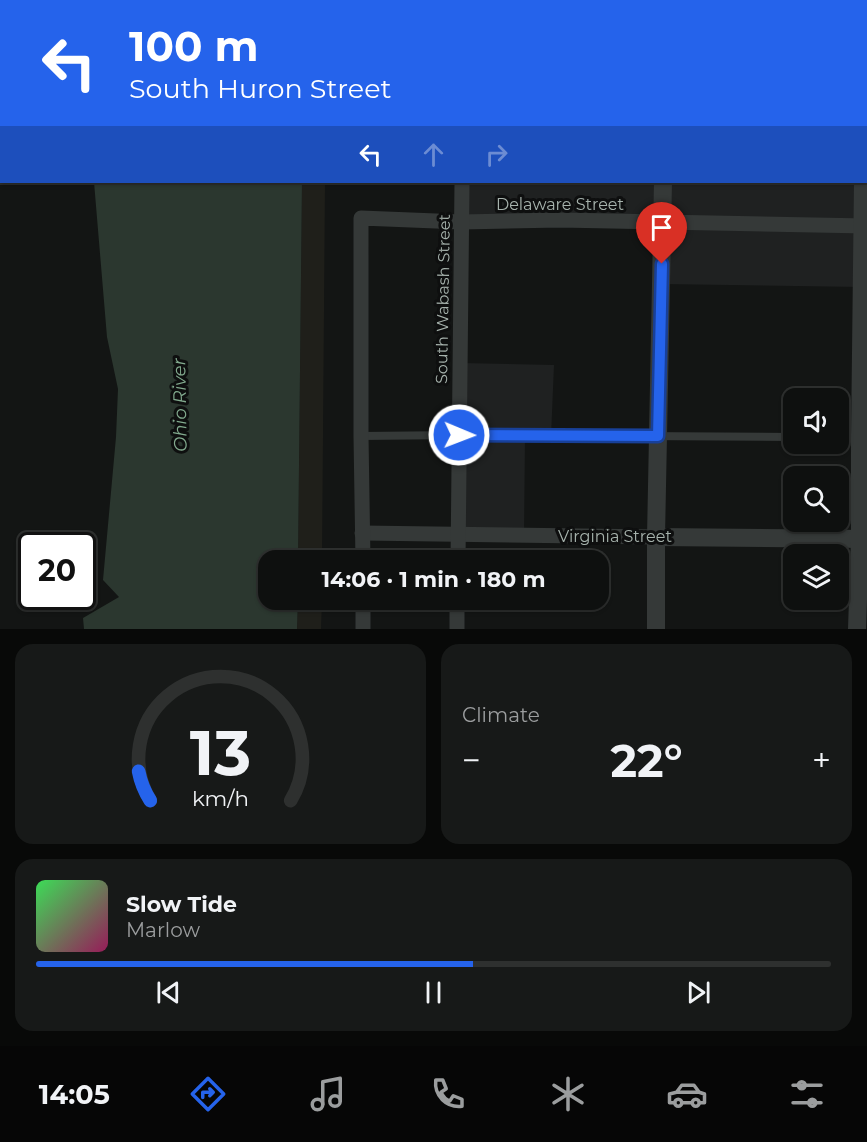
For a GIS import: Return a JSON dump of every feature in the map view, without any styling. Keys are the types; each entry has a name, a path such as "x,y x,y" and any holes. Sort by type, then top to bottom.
{"street":[{"name":"South Wabash Street","path":"458,550 462,183"},
{"path":"656,629 663,183"},
{"path":"857,629 864,539 865,226 863,183"},
{"name":"Delaware Street","path":"361,436 361,218 461,222 560,220 865,226"},
{"path":"361,436 363,550"},
{"name":"Virginia Street","path":"362,533 864,539"},
{"path":"363,610 363,629"},
{"path":"457,629 458,610"}],"lane":[{"path":"361,436 783,437"}],"shaded area":[{"path":"302,183 325,183 322,550 298,550"},
{"path":"462,183 867,183 867,226 861,287 661,284 662,223 461,222"},
{"path":"460,363 554,365 551,437 525,437 524,536 458,535"},
{"path":"298,610 322,610 321,629 297,629"}],"water":[{"name":"Ohio River","path":"94,183 302,183 298,550 258,550 258,610 298,610 297,629 84,629 83,618 119,597 103,580 118,389 107,337"}],"route":[{"path":"459,435 658,436 662,264"}]}
